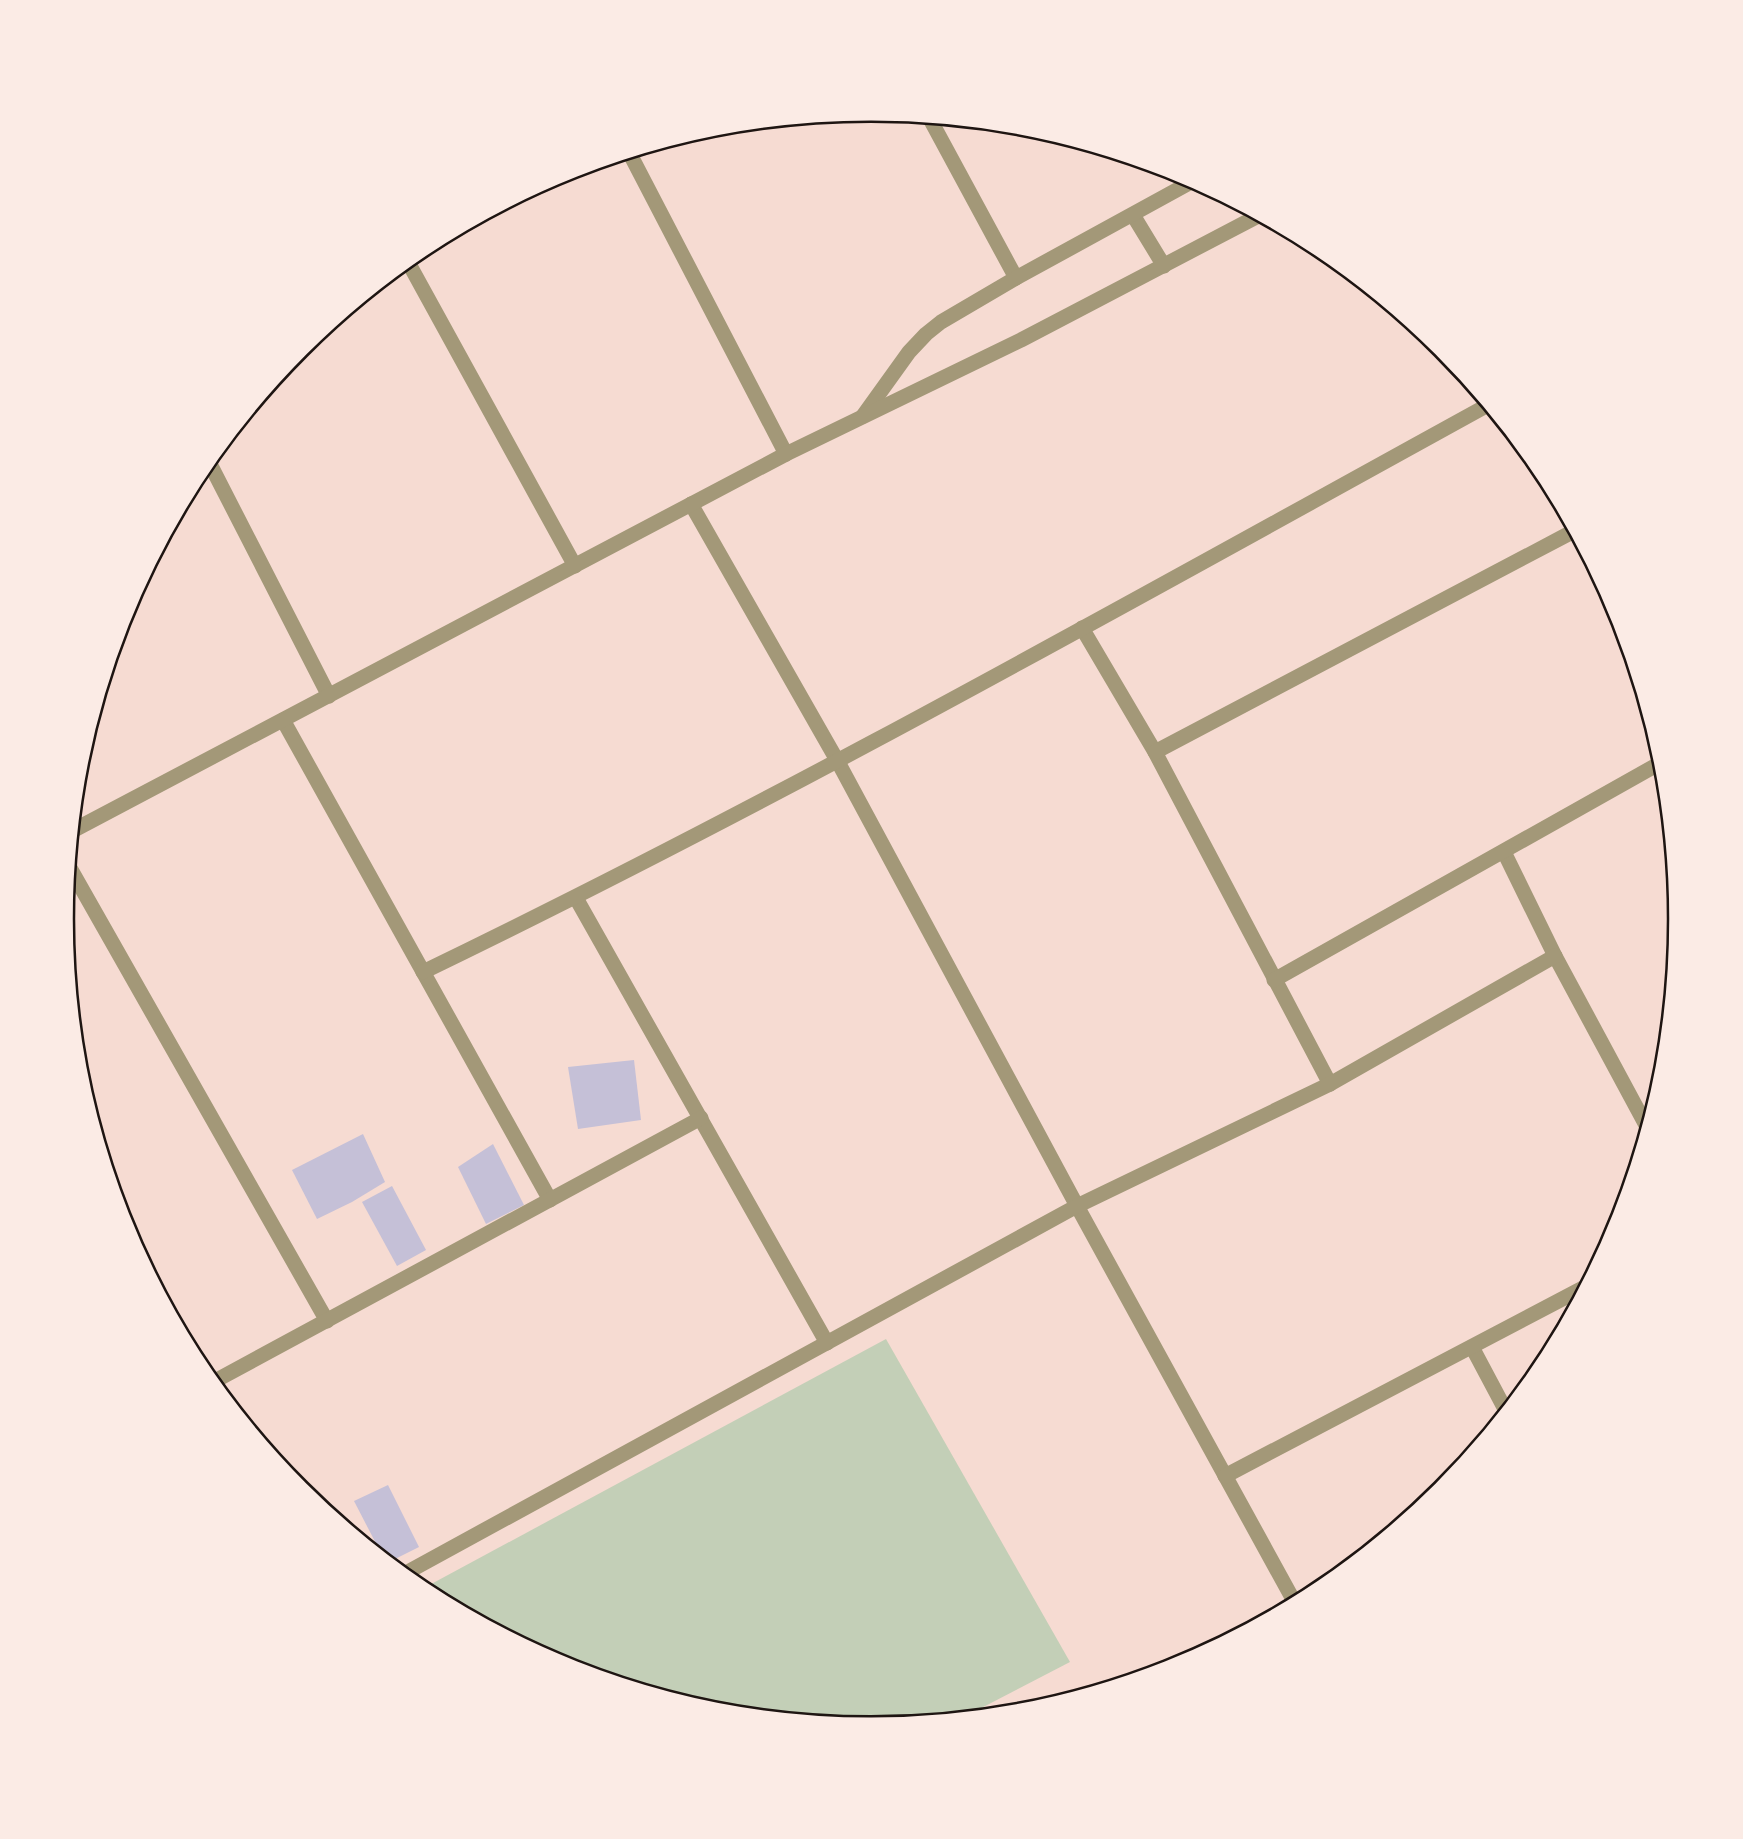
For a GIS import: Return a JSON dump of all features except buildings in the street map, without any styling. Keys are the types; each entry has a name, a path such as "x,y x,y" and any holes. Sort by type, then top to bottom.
{"street":[{"path":"933,124 1016,278"},
{"path":"632,159 786,454"},
{"path":"862,418 909,352 926,334 1016,278 1185,186"},
{"path":"1133,215 1164,266"},
{"path":"80,827 786,454 1021,340 1252,219"},
{"path":"411,268 574,566"},
{"path":"422,972 576,898 838,762 1483,408"},
{"path":"213,469 329,696"},
{"path":"691,504 838,762 1077,1206 1292,1597"},
{"path":"1154,752 1569,534"},
{"path":"1082,628 1154,752 1330,1084"},
{"path":"284,720 550,1200"},
{"path":"1274,980 1654,766"},
{"path":"1504,852 1555,956 1643,1120"},
{"path":"75,876 327,1321"},
{"path":"576,898 702,1118 827,1343"},
{"path":"411,1570 1077,1206 1330,1084 1555,956"},
{"path":"219,1379 702,1118"},
{"path":"1225,1476 1576,1292"},
{"path":"1472,1347 1503,1406"}],"green space":[{"path":"886,1339 1070,1662 978,1710 924,1716 872,1717 819,1716 767,1710 716,1702 665,1690 615,1675 566,1657 519,1635 430,1584"}]}
